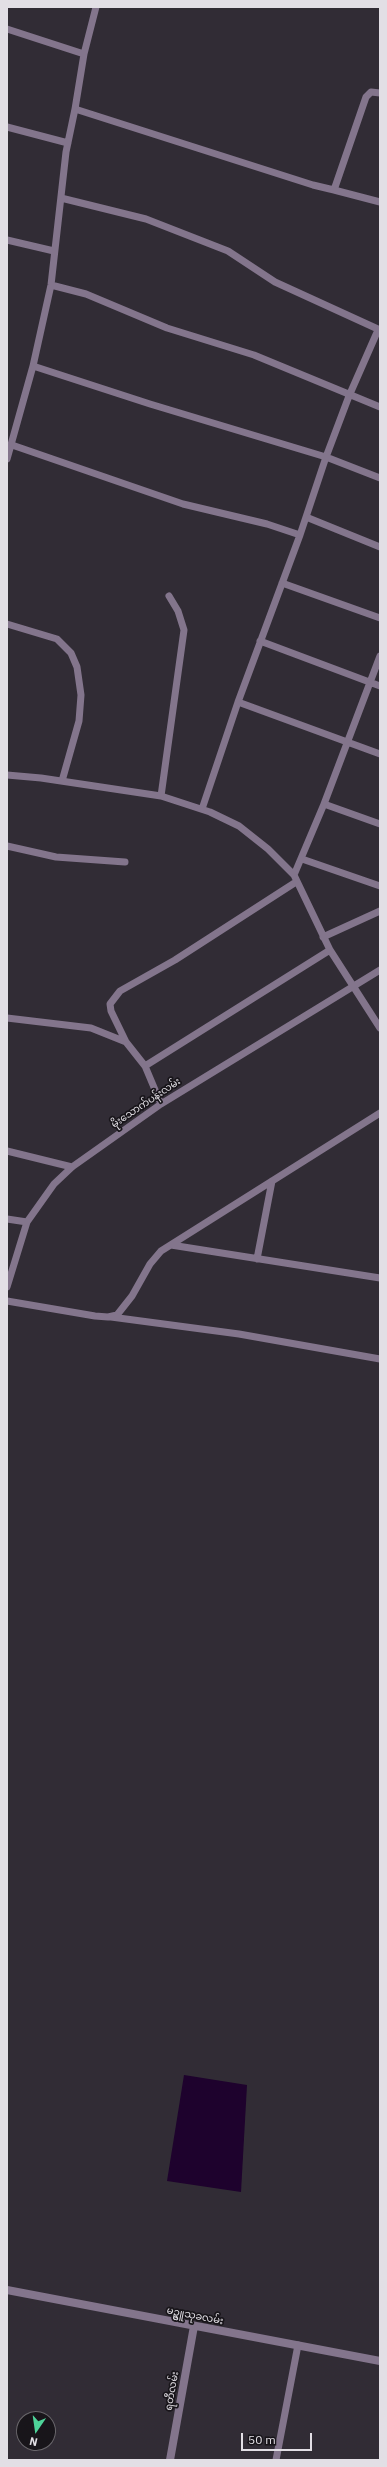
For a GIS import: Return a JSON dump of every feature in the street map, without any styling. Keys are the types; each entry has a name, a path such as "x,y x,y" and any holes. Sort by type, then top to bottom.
{"street":[{"path":"7,459 12,445 20,406 33,366 52,285 54,251 68,143 84,54 96,7"},
{"path":"7,29 84,54"},
{"path":"334,190 366,97 371,92 380,93"},
{"path":"75,109 200,151 380,202"},
{"path":"7,127 68,143"},
{"path":"61,198 146,219 228,251 275,282 379,330 349,396 326,457 300,535 238,702 202,809"},
{"path":"7,240 54,251"},
{"path":"52,285 86,294 167,328 254,355 349,396 380,407"},
{"path":"33,366 150,404 326,457 380,478"},
{"path":"12,445 176,502 267,524 300,535"},
{"path":"306,517 380,547"},
{"path":"282,583 380,618"},
{"path":"161,796 184,630 178,611 169,596"},
{"path":"7,624 57,639 71,653 77,667 81,695 79,721 62,781"},
{"path":"260,640 380,686"},
{"path":"294,875 324,804 380,656"},
{"path":"238,702 380,754"},
{"path":"7,775 62,781 161,796 202,809 239,826 268,849 294,875 322,937 380,1028"},
{"path":"324,804 380,824"},
{"path":"7,846 56,857 126,862"},
{"path":"302,859 380,886"},
{"path":"161,1104 145,1066 126,1042 111,1011 110,1004 120,991 175,960 296,882"},
{"path":"322,937 380,911"},
{"path":"145,1066 330,950"},
{"name":"မိုးသောက်ပန်းလမ်း","path":"7,1287 27,1222 54,1184 72,1168 161,1104 380,970"},
{"path":"7,1018 91,1028 126,1042"},
{"path":"108,1317 117,1314 124,1308 150,1264 161,1251 380,1114"},
{"path":"7,1151 72,1168"},
{"path":"257,1259 272,1181"},
{"path":"7,1219 27,1222"},
{"path":"171,1244 380,1278"},
{"path":"7,1301 108,1317 239,1334 380,1359"},
{"name":"မဥ္ဇူသုခလမ်း","path":"7,2290 380,2361"},
{"name":"ရတီလမ်း","path":"170,2460 194,2326"},
{"path":"276,2460 298,2345"}],"shaded area":[{"path":"184,2075 247,2085 241,2192 167,2181"}]}
